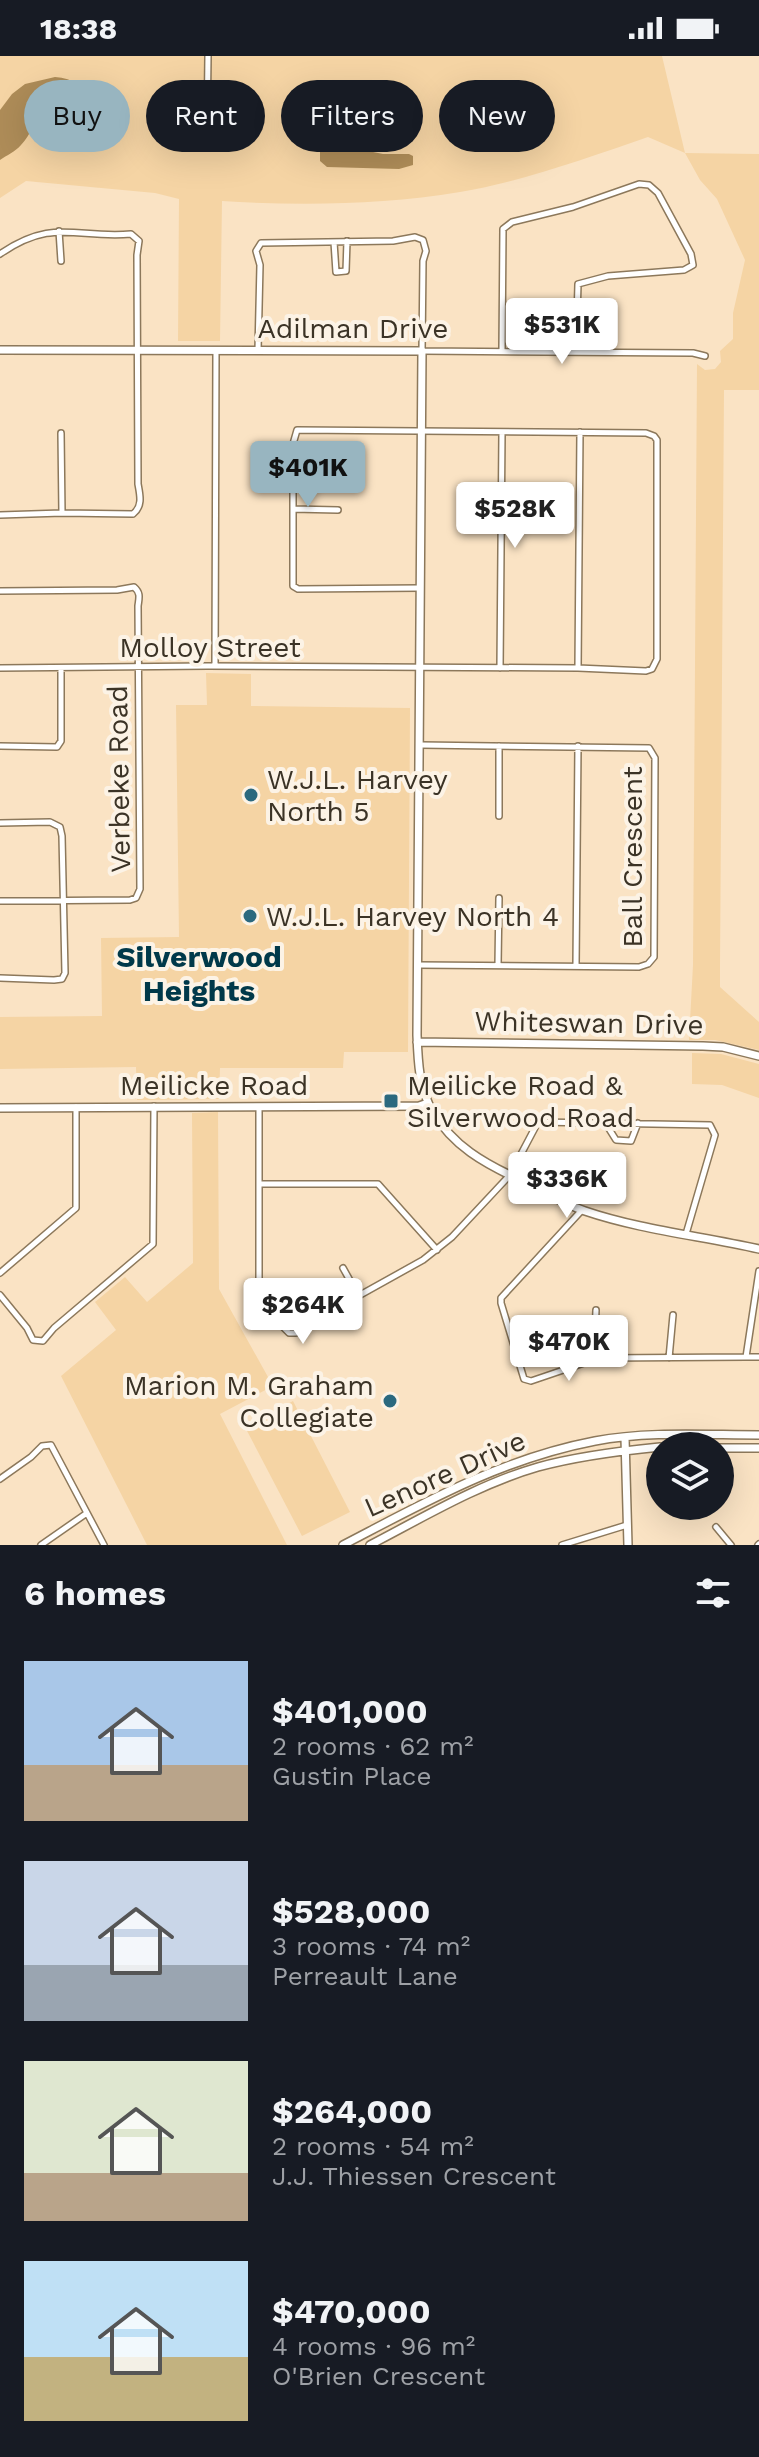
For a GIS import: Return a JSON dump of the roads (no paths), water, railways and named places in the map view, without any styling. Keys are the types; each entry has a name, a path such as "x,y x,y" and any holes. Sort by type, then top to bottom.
{"street":[{"path":"208,56 208,80"},
{"path":"502,351 503,229 512,222 573,207 639,184 649,185 658,193 691,254 693,265 684,270 608,276 578,284 576,352"},
{"path":"0,254 19,240 59,231 131,234 139,241 137,349 140,503 133,514 0,515"},
{"path":"59,231 61,261"},
{"path":"258,350 258,246 266,241 334,242 415,237 425,244 417,1042 418,1070 428,1103 448,1134 462,1147 487,1164 582,1210 615,1220 759,1249"},
{"path":"334,242 336,272 346,271 347,241"},
{"name":"Adilman Drive","path":"0,350 502,351 693,353 705,356"},
{"path":"215,666 216,350"},
{"path":"420,588 298,589 293,586 293,444 297,430 580,432 578,668"},
{"path":"500,668 502,432"},
{"name":"Molloy Street","path":"0,668 652,669 657,659 657,440 646,433 580,432"},
{"path":"61,433 62,513"},
{"path":"293,509 338,510"},
{"path":"0,591 117,590 134,587 140,596 138,667"},
{"name":"Verbeke Road","path":"0,901 130,900 139,894 138,667"},
{"path":"0,746 57,747 61,741 61,668"},
{"name":"Ball Crescent","path":"418,965 639,967 652,962 654,957 655,758 649,748 421,745"},
{"path":"499,746 499,816"},
{"path":"576,966 578,746"},
{"path":"0,823 50,822 60,827 65,973 62,979 0,978"},
{"path":"498,965 499,898"},
{"name":"Whiteswan Drive","path":"417,1042 703,1046 723,1047 759,1056"},
{"name":"Meilicke Road","path":"0,1108 419,1106 428,1103"},
{"path":"0,1295 33,1340 43,1341 54,1328 153,1244 154,1106"},
{"path":"259,1106 259,1279 286,1332 296,1333 437,1250 510,1175 538,1122 710,1125 714,1138 686,1234"},
{"path":"0,1273 76,1208 76,1107"},
{"path":"606,1123 616,1140 631,1141 638,1123"},
{"path":"259,1184 378,1184 437,1250"},
{"path":"582,1210 505,1292 501,1303 524,1379 531,1381 594,1361 614,1358 759,1357"},
{"path":"343,1268 358,1295"},
{"path":"746,1357 759,1271"},
{"path":"594,1361 596,1310"},
{"path":"669,1358 673,1315"},
{"name":"Lenore Drive","path":"343,1545 497,1468 558,1449 598,1440 625,1438 759,1435"},
{"path":"625,1438 628,1545"},
{"path":"0,1479 42,1446 51,1445 104,1545"},
{"path":"734,1448 759,1448"},
{"name":"Lenore Drive","path":"370,1545 464,1495 506,1478 561,1461 646,1449"},
{"path":"41,1545 87,1513"},
{"path":"562,1545 627,1525"},
{"path":"716,1527 731,1545"}],"place":[{"name":"W.J.L. Harvey North 5","path":"251,795"},
{"name":"W.J.L. Harvey North 4","path":"250,916"},
{"name":"Meilicke Road & Silverwood Road","path":"391,1101"},
{"name":"Marion M. Graham Collegiate","path":"390,1401"}],"district":[{"name":"Silverwood Heights","path":"199,973"}]}
